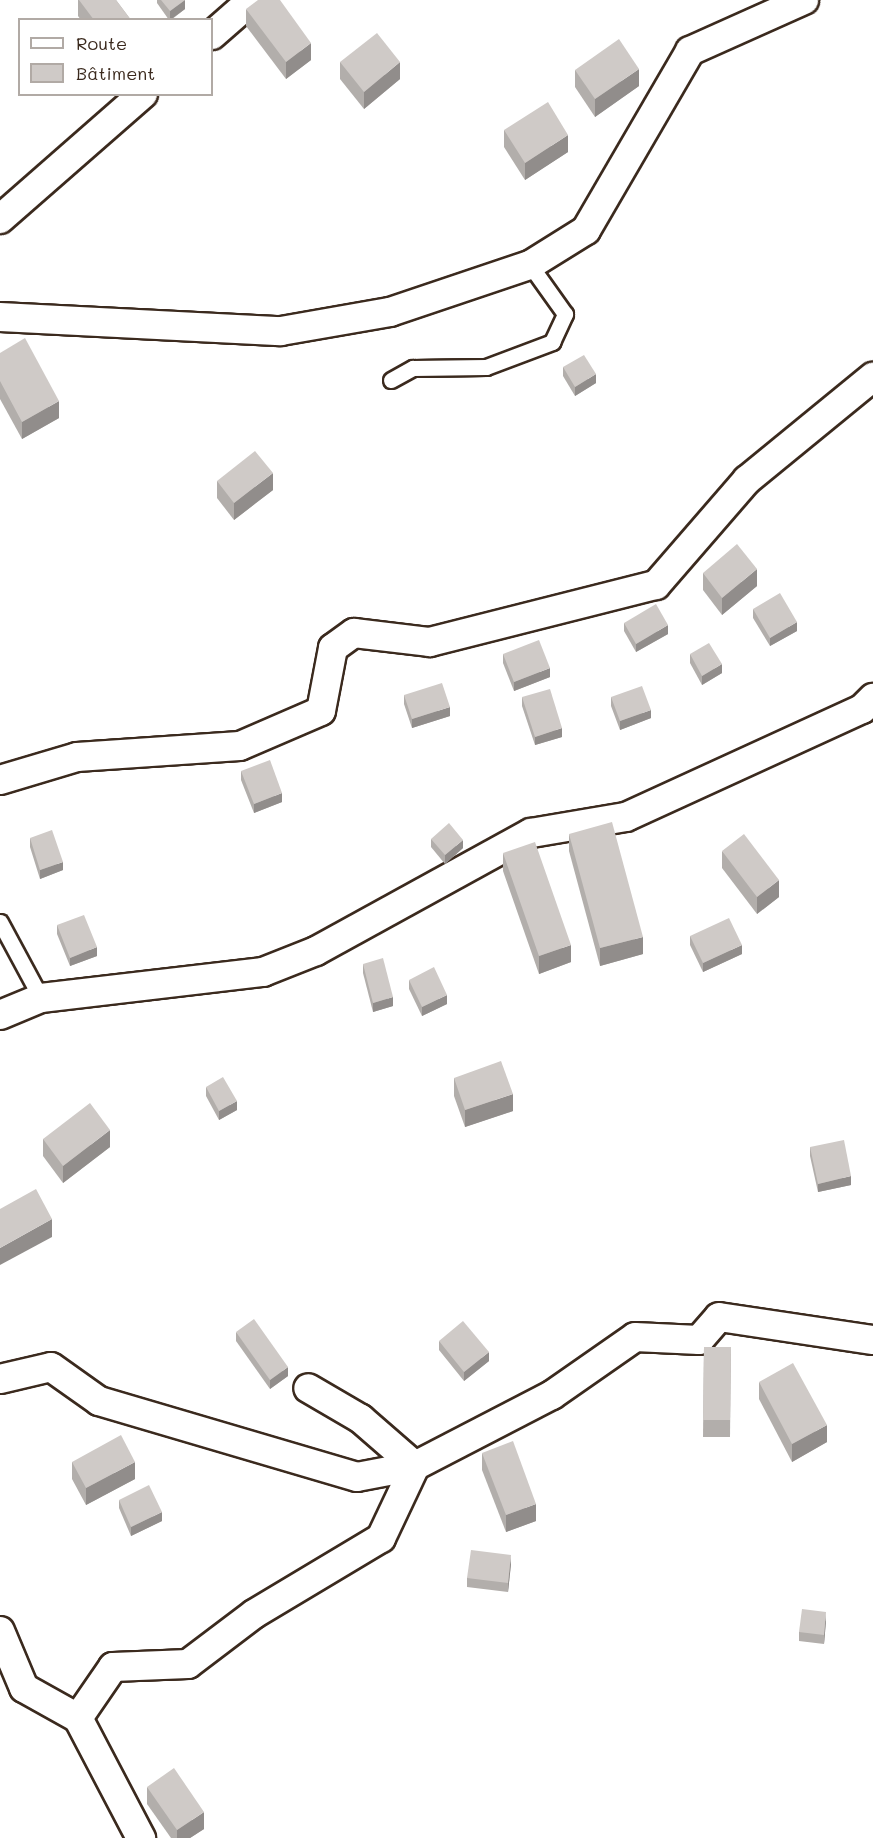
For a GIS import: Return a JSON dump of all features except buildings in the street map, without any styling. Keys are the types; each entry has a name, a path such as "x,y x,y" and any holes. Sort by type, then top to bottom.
{"street":[{"path":"213,34 252,0"},
{"path":"0,317 281,331 390,312 530,265 586,230 690,51 804,0"},
{"path":"0,219 142,96"},
{"path":"0,780 77,757 240,746 321,711 333,648 354,633 430,642 657,585 747,480 873,377"},
{"path":"0,1015 41,999 263,972 316,951 531,833 626,817 862,709 873,698"},
{"path":"0,1379 51,1367 99,1401 357,1477 415,1466 552,1395 635,1337 699,1340 719,1317 873,1340"},
{"path":"308,1388 361,1419 415,1466"},
{"path":"78,1718 113,1667 188,1664 254,1614 381,1538 415,1466"},
{"path":"0,1631 24,1688 78,1718 141,1838"}],"lane":[{"path":"391,380 414,368 486,367 552,342 565,314 530,265"},
{"path":"0,922 41,999"}]}
